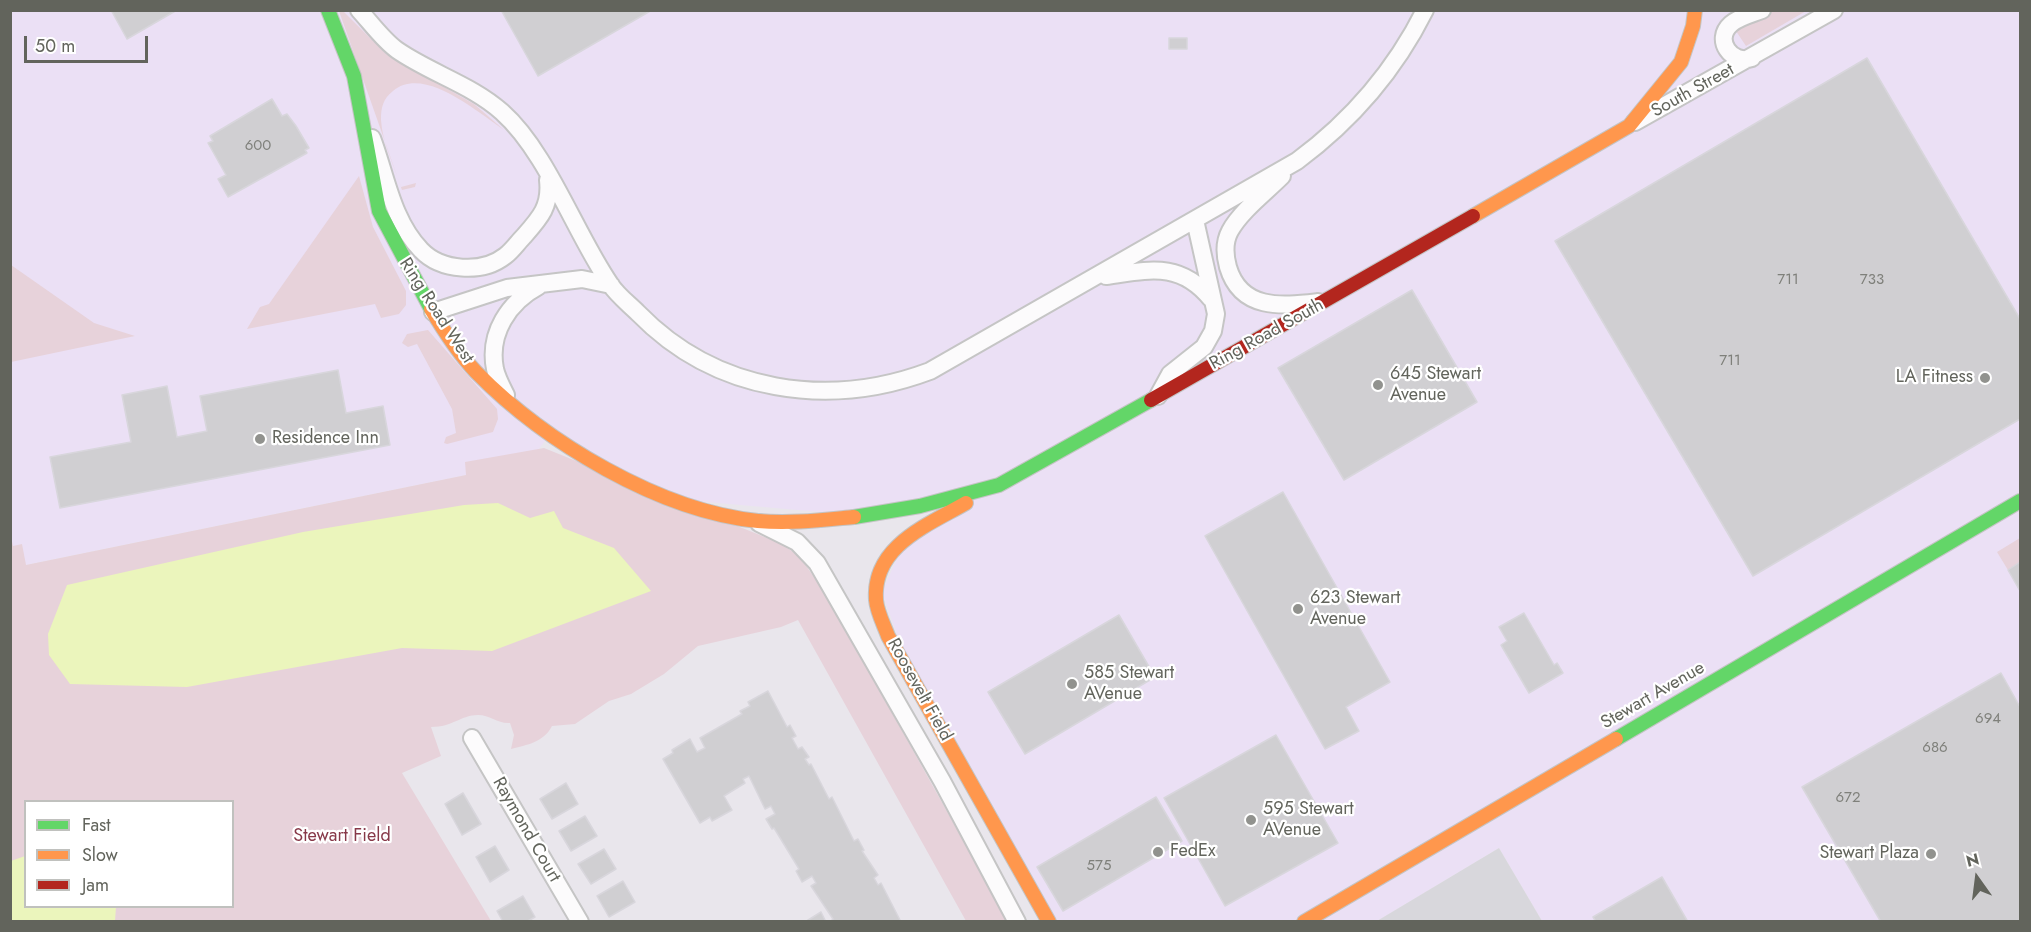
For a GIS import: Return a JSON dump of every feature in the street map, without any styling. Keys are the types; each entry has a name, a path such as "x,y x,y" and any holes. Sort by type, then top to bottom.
{"street":[{"name":"Ring Road West","path":"328,10 354,76 379,211 406,266 433,312 476,372 550,435 628,482 706,510 756,521"},
{"path":"359,10 394,48 466,88 502,112 530,146 611,285 656,331 680,350 717,370 783,389 838,392 875,388 930,371 1100,276 1297,161"},
{"path":"1327,301 1281,306 1256,301 1235,282 1226,260 1227,239 1233,226 1297,161 1332,132 1365,99 1398,57 1425,10"},
{"name":"Ring Road South","path":"756,521 794,523 866,516 985,490 1158,397 1629,126 1681,62 1693,26 1695,10"},
{"name":"South Street","path":"1758,56 1738,60 1727,50 1724,39 1731,23 1762,10"},
{"name":"South Street","path":"1629,126 1758,56 1834,10"},
{"path":"363,121 406,231 422,252 445,266 466,268 487,265 506,256 547,207 550,196 548,176"},
{"path":"1158,397 1170,374 1204,347 1213,331 1216,314 1195,220"},
{"path":"1100,276 1173,271 1197,283 1214,302"},
{"path":"433,312 507,288 582,279 611,285"},
{"path":"507,399 495,370 496,333 511,308 523,295 548,282"},
{"name":"Roosevelt Field","path":"985,490 902,539 879,576 876,601 888,636 1049,921"},
{"name":"Stewart Avenue","path":"1304,921 2020,501"},
{"name":"Roosevelt Field","path":"756,521 797,543 817,563 942,781 1017,921"},
{"name":"Raymond Court","path":"472,738 580,921"}],"shaded area":[{"path":"11,11 2020,11 2020,921 1542,921 1499,848 1377,921 1051,921 907,663 882,592 902,547 975,496 866,516 672,499 550,435 519,473 466,475 11,568"},
{"path":"498,503 530,518 554,511 563,528 614,548 651,591 492,651 402,648 187,687 70,684 49,655 48,634 67,585 303,532 464,505"},
{"path":"1499,848 1542,921 1377,921"},
{"path":"24,856 24,908 116,908 115,921 11,921 11,861"}],"green space":[{"path":"339,11 343,11 386,54 474,104 504,130 450,94 435,87 406,84 393,91 383,104 381,120 385,142"},
{"path":"1772,11 1806,11 1746,46 1736,31"},
{"path":"359,176 373,227 406,291 406,305 399,314 381,318 375,304 247,329 260,307 269,304"},
{"path":"397,176 401,187 416,183 415,187 402,190"},
{"path":"11,265 94,323 135,336 11,362"},
{"path":"428,330 497,409 498,419 493,432 444,443 446,437 456,433 452,409 417,344 408,347 402,343 407,334"},
{"name":"Stewart Field","path":"544,448 782,544 800,557 827,596 1008,921 966,921 798,620 781,627 698,646 664,674 631,694 609,701 575,724 552,726 540,739 523,746 511,749 514,735 510,723 482,715 431,727 441,756 402,773 491,921 11,921 10,532 13,546 22,544 26,565 466,475 465,462"},
{"path":"2020,538 2020,562 2008,570 1997,552"}],"building":[{"path":"111,10 177,10 127,39"},
{"path":"501,10 652,10 538,76"},
{"path":"1169,38 1187,38 1187,49 1169,49"},
{"path":"1867,58 2020,319 2020,419 1753,576 1555,241"},
{"path":"272,99 282,116 287,114 296,126 309,148 305,150 307,153 228,197 218,179 226,175 208,143 213,141 210,136"},
{"name":"645 Stewart Avenue","path":"1412,290 1477,402 1344,480 1278,368"},
{"name":"Residence Inn","path":"338,370 346,413 383,406 390,445 60,508 50,457 131,442 122,395 167,386 177,437 207,431 200,396"},
{"name":"623 Stewart Avenue","path":"1283,492 1390,682 1346,707 1359,731 1325,749 1205,536"},
{"path":"2020,562 2020,591 2008,570"},
{"path":"1524,613 1554,665 1557,663 1563,673 1529,693 1501,645 1507,641 1499,627"},
{"name":"585 Stewart AVenue","path":"1119,615 1155,677 1025,754 988,692"},
{"name":"Stewart Plaza","path":"2001,673 2020,707 2020,922 1881,922 1802,787"},
{"path":"768,691 787,727 790,725 796,736 792,738 798,749 802,747 809,757 805,759 809,765 811,764 829,799 832,797 854,841 858,839 864,850 862,851 878,875 874,878 878,885 881,883 901,922 830,922 833,919 811,886 816,883 812,876 802,882 796,871 799,869 766,819 775,814 771,806 765,809 749,776 743,779 745,783 724,796 732,810 712,821 710,817 700,823 663,759 673,753 672,750 690,739 697,752 705,748 700,738 742,714 740,711 750,706 748,702"},
{"name":"595 Stewart AVenue","path":"1276,735 1338,843 1225,906 1164,798"},
{"path":"566,783 578,804 552,819 540,799"},
{"path":"463,793 481,824 462,835 445,804"},
{"path":"1156,797 1182,841 1063,911 1037,867"},
{"path":"585,816 597,836 571,851 559,831"},
{"path":"495,846 509,870 490,882 476,857"},
{"path":"604,849 616,869 591,884 578,864"},
{"path":"1662,877 1688,922 1596,922 1593,917"},
{"path":"623,881 635,902 609,917 597,896"},
{"path":"523,896 535,917 526,922 503,922 497,911"},
{"path":"821,912 826,922 805,922"}],"traffic: fast":[{"path":"328,10 354,76 379,211 431,309"},
{"path":"854,517 920,506 999,485 1151,400"},
{"path":"1616,739 2020,501"}],"traffic: slow":[{"path":"1473,216 1629,126 1681,62 1693,26 1695,10"},
{"path":"431,309 463,357 504,398 569,447 643,488 720,515 758,521 794,522 854,517"},
{"path":"966,503 920,529 893,551 883,565 877,581 876,600 888,636 1049,922"},
{"path":"1304,922 1616,739"}],"traffic: jam":[{"path":"1151,400 1473,216"}],"place":[{"name":"LA Fitness","path":"1985,378"},
{"name":"645 Stewart Avenue","path":"1378,385"},
{"name":"Residence Inn","path":"260,439"},
{"name":"623 Stewart Avenue","path":"1298,609"},
{"name":"585 Stewart AVenue","path":"1072,684"},
{"name":"595 Stewart AVenue","path":"1251,820"},
{"name":"FedEx","path":"1158,852"},
{"name":"Stewart Plaza","path":"1931,854"}]}
